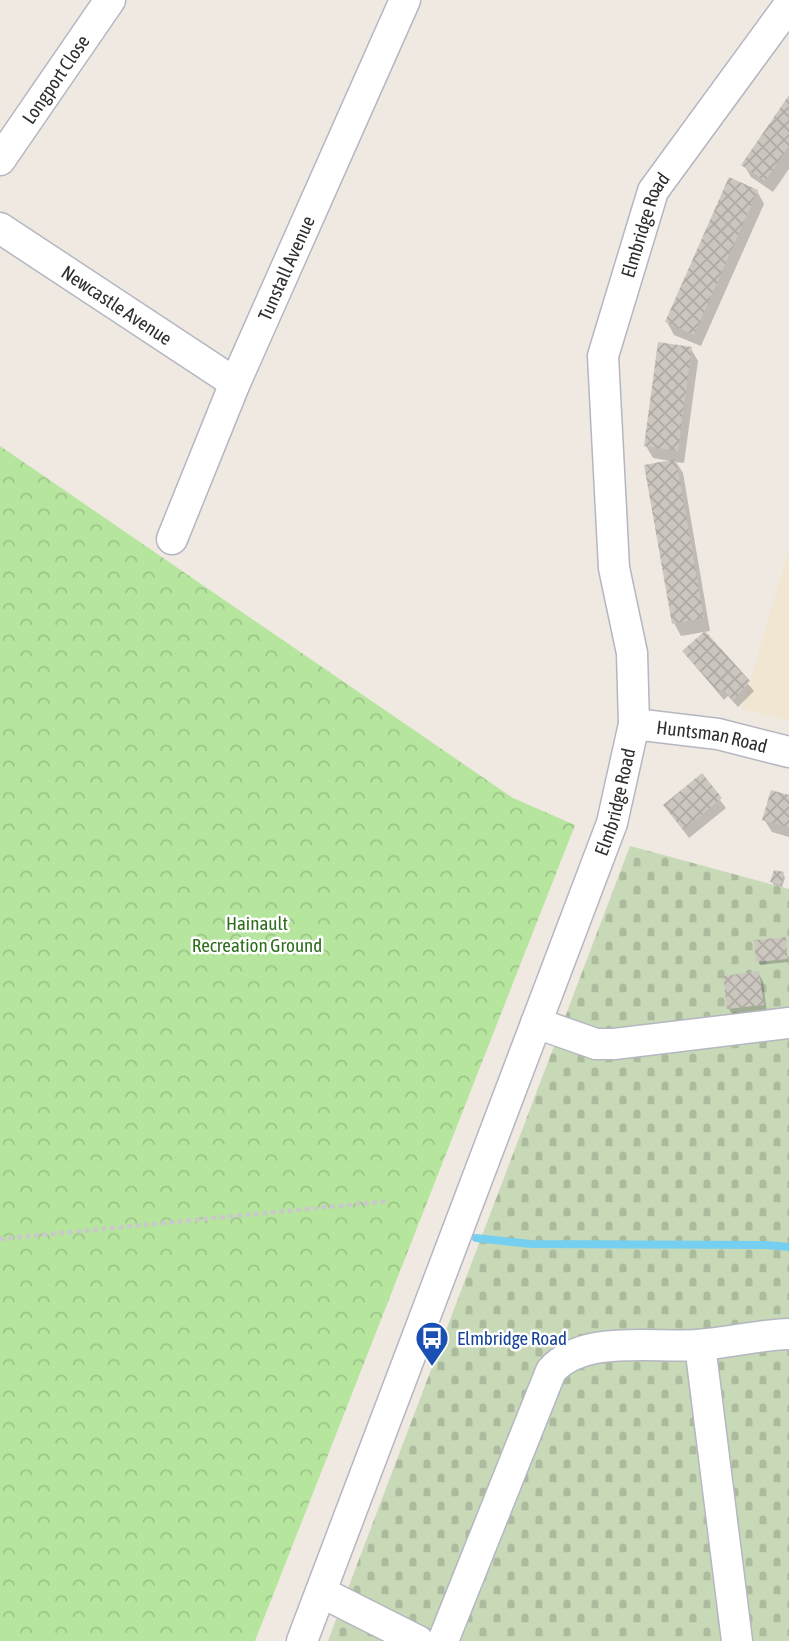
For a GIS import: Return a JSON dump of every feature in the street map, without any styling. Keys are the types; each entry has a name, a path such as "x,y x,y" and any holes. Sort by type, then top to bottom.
{"street":[{"name":"Longport Close","path":"0,160 110,0"},
{"name":"Tunstall Avenue","path":"172,539 235,383 405,0"},
{"name":"Elmbridge Road","path":"302,1641 612,823 634,724 632,653 614,568 603,356 653,191 789,5"},
{"name":"Newcastle Avenue","path":"0,228 235,383"},
{"name":"Huntsman Road","path":"634,724 718,734 789,752"},
{"path":"536,1023 596,1044 614,1044 789,1023"},
{"path":"443,1641 551,1371 559,1362 571,1354 617,1346 700,1345 789,1334"},
{"path":"700,1345 737,1641"},
{"path":"320,1592 418,1641"}],"path":[{"path":"0,1239 389,1200"}],"shaded area":[{"path":"789,549 789,721 742,709"}],"green space":[{"name":"Hainault Recreation Ground","path":"0,446 513,798 575,825 255,1641 0,1641"},
{"path":"630,846 789,889 789,1641 328,1641"}],"building":[{"path":"789,95 789,146 765,181 741,165"},
{"path":"729,177 758,190 694,335 665,322"},
{"path":"658,342 692,347 678,451 644,446"},
{"path":"676,459 704,618 672,624 644,465"},
{"path":"705,631 750,681 733,700 723,689 718,692 682,651"},
{"path":"702,773 722,798 683,830 663,805"},
{"path":"771,790 789,795 789,827 762,820"},
{"path":"774,870 784,872 781,885 770,882"},
{"path":"786,937 787,959 756,962 754,940"},
{"path":"759,971 764,1005 727,1009 723,976"}],"waterway":[{"path":"476,1238 531,1244 789,1247"}],"place":[{"name":"Elmbridge Road","path":"432,1368"}]}
